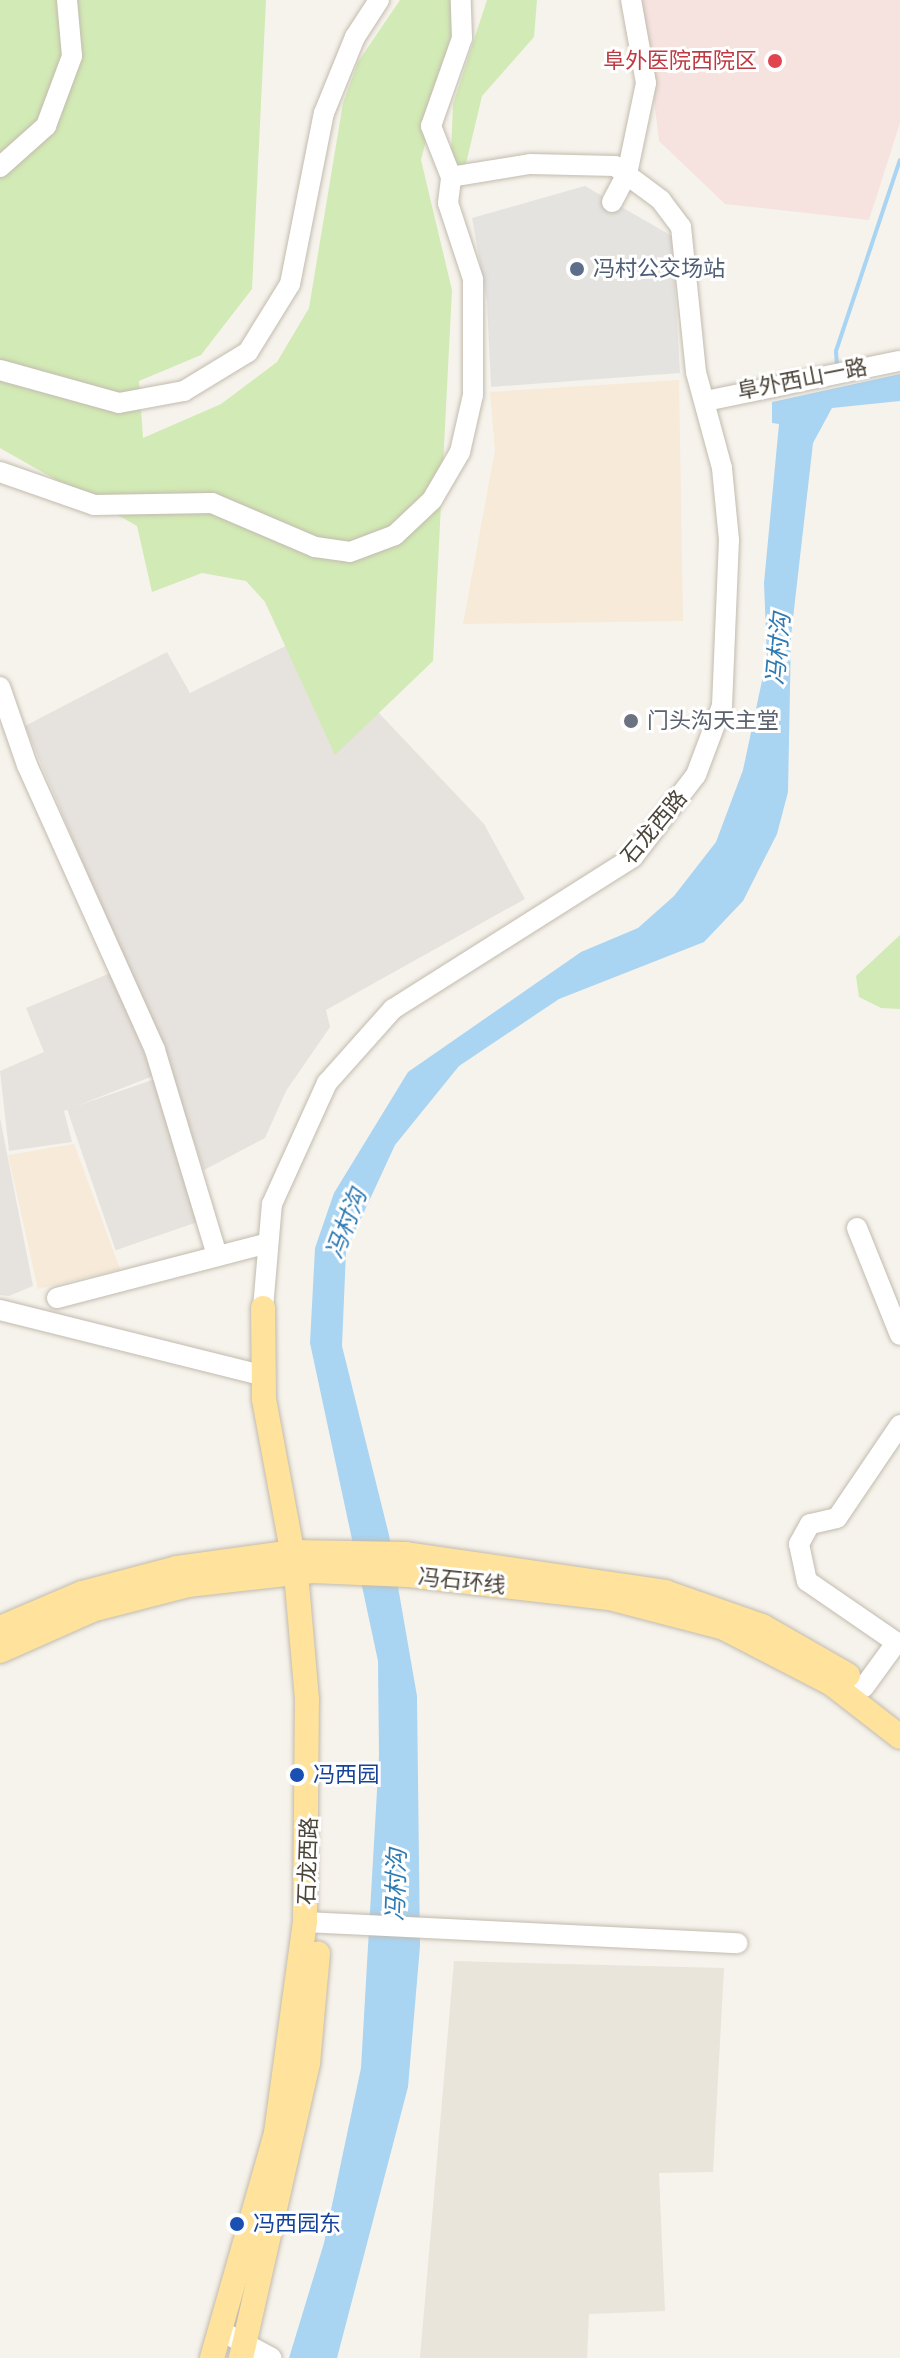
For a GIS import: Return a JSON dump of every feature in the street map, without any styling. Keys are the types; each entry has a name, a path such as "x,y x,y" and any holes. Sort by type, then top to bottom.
{"main road":[{"name":"石龙西路","path":"263,1308 264,1376 302,1562"},
{"name":"石龙西路","path":"244,2351 308,2063 312,1922 311,1773 302,1562 263,1308"},
{"name":"冯石环线","path":"0,1651 128,1599 302,1562"},
{"name":"冯石环线","path":"0,1628 122,1581 302,1562 408,1565 680,1596 775,1632 864,1687 900,1716"},
{"name":"冯石环线","path":"408,1565 609,1598 724,1628 832,1684 900,1737"},
{"name":"石龙西路","path":"212,2358 223,2332 276,2133 312,1922"}],"street":[{"path":"0,167 46,126 72,56 67,0"},
{"path":"0,370 119,403 184,391 241,359 290,284 324,113 355,37 379,0"},
{"path":"0,472 94,505 212,503 315,547 350,552 395,535 432,500 460,452 473,395 473,279 448,203 451,177 431,126 462,38 461,0"},
{"path":"612,202 627,174 646,83 631,0"},
{"path":"451,177 530,164 615,166 627,174"},
{"name":"石龙西路","path":"263,1308 265,1244 304,1121 361,1038 456,965 604,881 654,834 696,775 722,706 730,620 722,468 706,401 681,227 661,200 627,174"},
{"name":"阜外西山一路","path":"706,401 900,361"},
{"path":"0,687 27,765 155,1050 217,1256"},
{"path":"857,1228 900,1335"},
{"path":"57,1298 265,1244"},
{"path":"0,1310 264,1376"},
{"path":"864,1687 898,1644 807,1581 799,1544 810,1524 837,1518 885,1457 900,1425"},
{"path":"312,1922 737,1943"},
{"path":"223,2332 244,2351 272,2358"}],"shaded area":[{"name":"阜外医院西院区","path":"642,0 900,0 900,123 869,220 725,204 659,141"},
{"name":"冯村公交场站","path":"585,186 672,236 680,373 491,387 487,302 472,218"},
{"path":"679,380 683,621 463,624 495,450 490,392"},
{"path":"306,636 484,824 525,899 326,1010 330,1027 286,1091 265,1138 204,1170 162,1050 25,726 167,652 190,693"},
{"path":"113,972 153,1076 64,1111 72,1142 9,1151 0,1071 44,1052 26,1008"},
{"path":"155,1079 204,1220 116,1250 67,1109"},
{"path":"0,1118 33,1286 9,1296 0,1295"},
{"path":"74,1144 120,1269 38,1289 8,1155"},
{"path":"454,1961 724,1968 713,2172 659,2173 665,2311 589,2314 587,2358 420,2358"}],"green space":[{"path":"0,0 266,0 252,289 201,355 139,381 143,438 221,404 277,362 309,308 343,103 358,62 400,0 451,0 452,40 421,160 452,290 433,661 335,755 265,602 246,581 202,573 152,592 137,526 0,448"},
{"path":"487,0 537,0 534,37 482,96 464,172 451,154 453,104"},
{"path":"900,935 900,1009 881,1008 859,997 856,976"}],"water":[{"name":"冯村沟","path":"900,374 900,401 832,408 813,443 791,636 788,792 777,834 743,901 704,942 559,999 459,1066 395,1145 346,1251 342,1346 389,1535 417,1696 420,1946 408,2087 337,2358 289,2358 324,2243 361,2068 379,1756 378,1661 310,1343 315,1248 334,1193 408,1072 581,952 638,928 674,896 716,842 743,770 767,657 764,583 779,424 772,423 772,402"}],"waterway":[{"path":"837,366 836,351 900,160"}],"place":[{"name":"阜外医院西院区","path":"775,61"},
{"name":"冯村公交场站","path":"577,269"},
{"name":"门头沟天主堂","path":"631,721"},
{"name":"冯西园","path":"297,1775"},
{"name":"冯西园东","path":"237,2224"}]}
